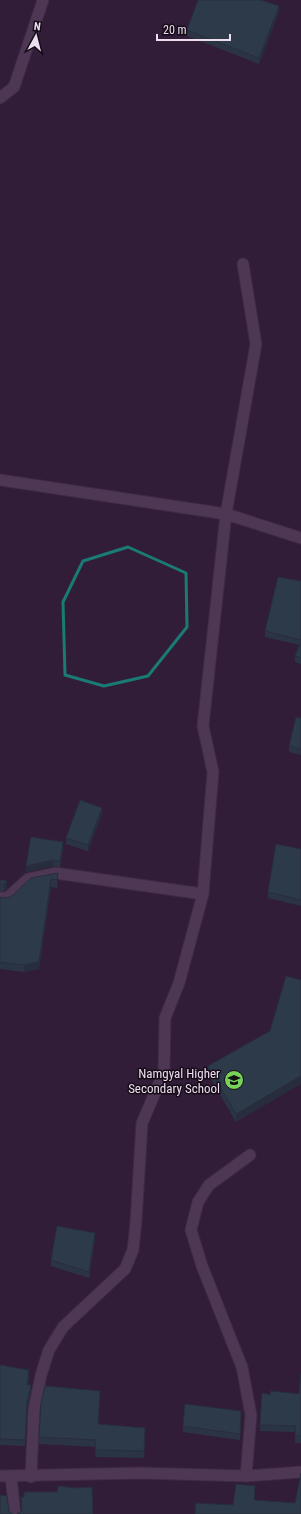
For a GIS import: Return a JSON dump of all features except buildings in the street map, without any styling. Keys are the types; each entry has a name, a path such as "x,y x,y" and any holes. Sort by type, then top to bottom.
{"street":[{"path":"0,98 14,87 44,0"},
{"path":"31,1477 34,1409 40,1375 49,1350 63,1326 125,1268 133,1250 142,1123 164,1072 165,1018 179,983 203,894 213,772 203,726 226,514 256,344 243,264"},
{"path":"0,480 226,514 301,538"},
{"path":"0,898 7,898 28,879 55,873 203,894"},
{"path":"246,1476 251,1415 242,1367 202,1266 191,1230 198,1202 209,1185 250,1155"},
{"path":"15,1514 5,1476 31,1477 140,1473 246,1476 301,1472"}],"highlighted area":[{"path":"128,547 186,573 187,627 148,676 104,686 65,675 63,602 83,561"}],"place":[{"name":"Namgyal Higher Secondary School","path":"234,1080"}]}
